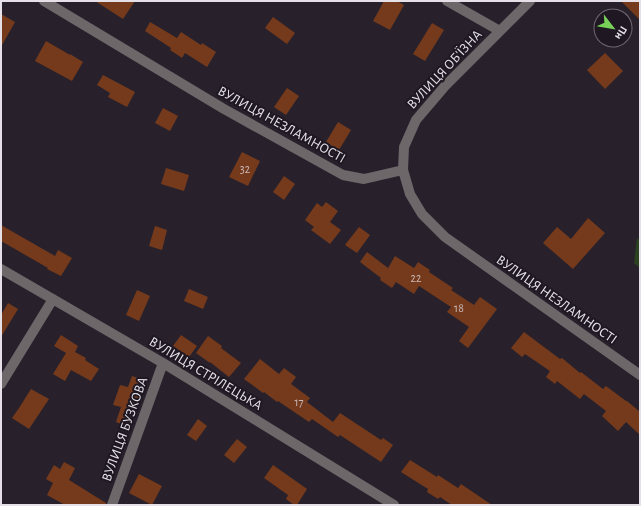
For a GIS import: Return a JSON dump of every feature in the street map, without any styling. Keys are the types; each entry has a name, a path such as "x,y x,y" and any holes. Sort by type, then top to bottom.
{"street":[{"name":"ВУЛИЦЯ НЕЗЛАМНОСТІ","path":"44,1 224,109 343,174 364,179 404,170 410,194 422,214 445,237 640,375"},
{"path":"447,1 500,31"},
{"name":"ВУЛИЦЯ ОБ'ЇЗНА","path":"404,170 404,147 416,120 445,86 530,1"},
{"name":"ВУЛИЦЯ СТРІЛЕЦЬКА","path":"1,269 163,363 394,505"},
{"path":"1,384 53,299"},
{"name":"ВУЛИЦЯ БУЗКОВА","path":"112,505 163,363"}],"green space":[{"path":"637,238 640,241 640,268 634,263"}],"building":[{"path":"95,1 135,1 123,19"},
{"path":"384,1 397,1 404,5 390,30 373,21"},
{"path":"621,1 640,1 640,20 633,13 633,8 628,8"},
{"path":"1,14 15,22 1,47"},
{"path":"273,17 295,33 287,44 265,28"},
{"path":"150,22 177,38 181,32 201,45 202,43 216,52 207,67 185,53 182,58 170,50 171,48 145,31"},
{"path":"432,23 444,30 425,61 413,54"},
{"path":"46,41 83,62 72,81 35,61"},
{"path":"605,53 623,71 605,89 587,70"},
{"path":"103,75 135,92 127,107 108,97 110,93 97,85"},
{"path":"287,88 299,96 286,115 274,107"},
{"path":"163,108 178,116 170,131 155,123"},
{"path":"338,122 351,130 339,150 326,142"},
{"path":"242,152 260,161 248,186 229,177"},
{"path":"166,168 189,175 184,191 161,184"},
{"path":"284,176 295,184 284,200 273,192"},
{"path":"326,202 338,211 330,222 341,230 330,244 311,230 314,227 305,220 317,203 322,207"},
{"path":"588,218 605,233 573,269 543,243 557,227 571,239"},
{"path":"1,225 55,256 58,250 72,258 61,276 1,241"},
{"path":"155,226 167,230 162,250 149,246"},
{"path":"359,227 370,235 357,253 345,245"},
{"path":"367,252 388,268 395,256 414,268 418,262 430,270 429,272 453,288 451,290 474,305 480,297 497,309 468,348 459,341 469,327 447,312 451,307 419,286 414,294 396,282 392,288 380,280 381,278 360,262"},
{"path":"189,289 208,297 203,309 184,301"},
{"path":"137,290 150,296 139,321 126,315"},
{"path":"8,303 18,309 1,337 1,315"},
{"path":"524,332 603,389 606,386 640,412 640,435 626,422 618,431 602,416 606,411 584,394 580,399 557,381 555,384 546,377 550,371 525,354 522,357 511,348"},
{"path":"61,335 78,346 75,352 86,358 85,360 99,369 91,381 71,370 65,381 53,374 66,353 54,346"},
{"path":"181,335 197,346 189,357 173,346"},
{"path":"208,336 241,363 229,377 196,353"},
{"path":"260,359 279,374 284,368 296,377 291,384 310,398 307,402 333,422 340,413 381,440 383,438 393,445 381,462 340,435 338,437 312,419 309,422 244,379"},
{"path":"132,376 144,380 128,427 116,422 121,407 113,405 120,385 128,387"},
{"path":"31,389 49,399 29,429 12,418"},
{"path":"198,419 207,426 196,441 187,435"},
{"path":"237,439 247,447 234,463 224,455"},
{"path":"410,460 458,488 461,484 492,505 452,505 440,497 438,499 427,492 428,489 401,472"},
{"path":"64,462 75,468 69,480 106,503 106,505 65,505 47,495 53,483 46,479 54,465 60,469"},
{"path":"273,465 307,489 297,505 294,505 286,499 288,495 264,478"},
{"path":"139,474 162,486 152,505 129,493"}]}
